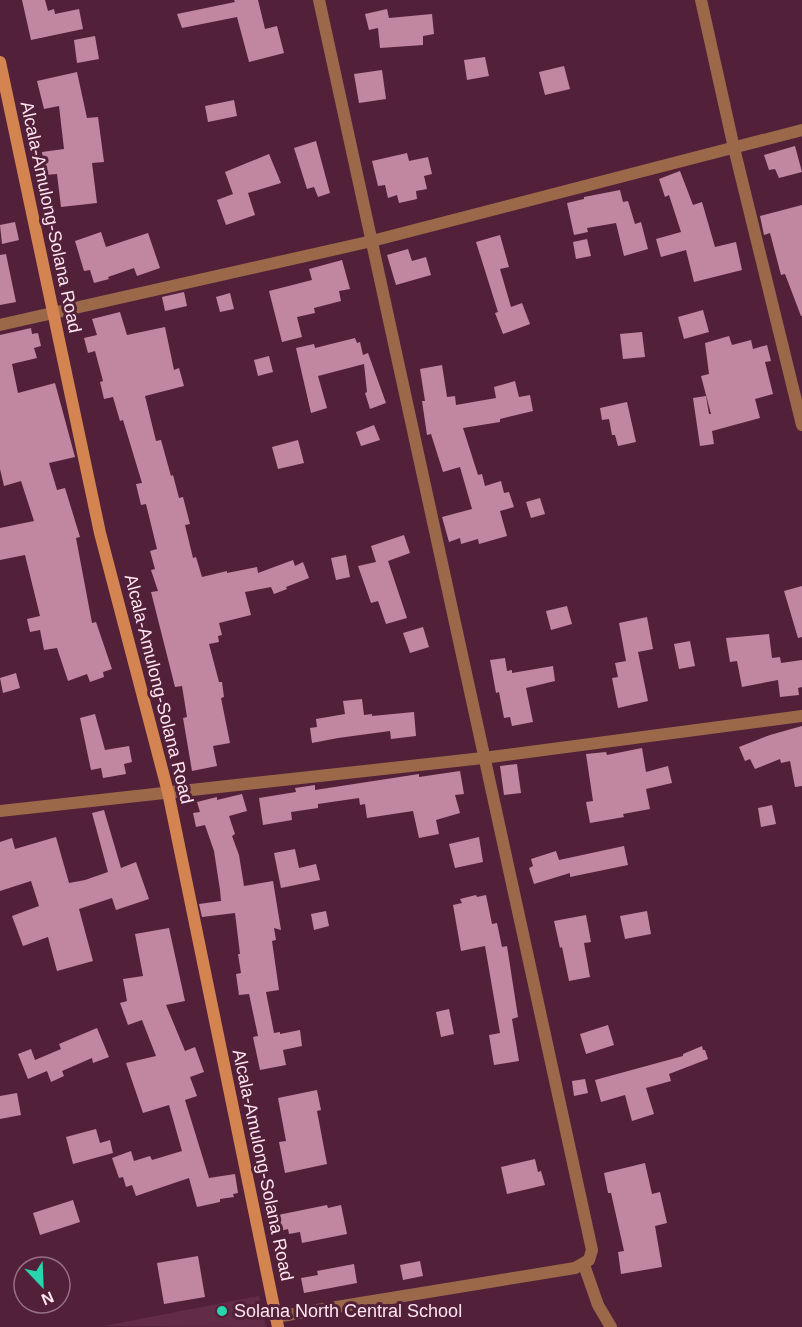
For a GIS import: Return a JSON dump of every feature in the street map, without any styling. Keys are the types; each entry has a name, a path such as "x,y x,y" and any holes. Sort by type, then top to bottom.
{"main road":[{"name":"Alcala-Amulong-Solana Road","path":"0,62 100,533 168,792 277,1322"}],"street":[{"path":"277,1322 546,1274 584,1265 589,1260 592,1251 319,0"},
{"path":"701,0 734,148 802,425"},
{"path":"0,325 372,240 802,130"},
{"path":"0,811 483,758 802,716"},
{"path":"584,1265 598,1305 611,1327"}],"shaded area":[{"name":"Solana North Central School","path":"259,1296 266,1327 104,1326"}],"building":[{"path":"22,0 45,0 48,11 54,9 55,14 79,9 83,29 31,40"},
{"path":"234,0 258,0 265,29 277,26 284,53 249,62 237,17 182,28 177,14 235,2"},
{"path":"387,9 389,18 432,14 434,34 423,36 423,45 380,48 378,28 369,30 365,14"},
{"path":"95,36 99,59 77,63 74,40"},
{"path":"485,57 489,76 467,80 464,60"},
{"path":"564,66 570,89 545,95 539,72"},
{"path":"382,70 386,99 359,103 354,74"},
{"path":"77,72 87,118 98,117 104,162 92,163 97,203 61,207 57,174 45,175 42,152 64,149 59,106 44,109 37,81"},
{"path":"234,100 237,116 208,122 205,106"},
{"path":"316,141 330,193 318,197 314,187 307,189 294,148"},
{"path":"795,146 802,172 779,178 775,169 769,170 764,155"},
{"path":"407,153 409,161 428,157 432,174 424,176 427,189 416,191 417,199 399,203 397,195 388,198 385,185 378,186 372,161"},
{"path":"269,154 281,183 248,193 255,215 226,225 217,200 233,194 225,172"},
{"path":"680,171 693,205 702,202 715,247 736,242 742,270 694,282 686,250 661,257 656,239 681,232 669,195 665,197 659,179"},
{"path":"620,190 623,202 628,201 635,224 641,222 648,249 624,256 616,223 587,228 588,232 574,235 567,203"},
{"path":"802,205 801,316 785,274 781,275 770,233 764,235 760,216"},
{"path":"15,222 19,240 2,244 0,225"},
{"path":"101,232 106,247 148,233 160,268 137,276 134,268 94,283 90,270 84,271 75,241"},
{"path":"500,235 509,267 500,269 511,307 522,303 530,324 503,334 476,242"},
{"path":"587,239 591,256 576,259 573,242"},
{"path":"408,249 412,261 426,257 431,275 396,285 387,255"},
{"path":"6,254 16,302 0,305 0,255"},
{"path":"342,260 350,289 339,291 341,301 314,308 315,313 297,317 302,337 282,342 269,291 312,280 309,269"},
{"path":"184,292 187,306 165,311 162,297"},
{"path":"230,293 234,309 220,312 216,297"},
{"path":"703,310 709,332 684,339 678,317"},
{"path":"120,312 127,335 165,327 174,370 179,368 184,386 145,396 156,441 161,440 179,498 183,497 190,524 185,525 193,558 196,557 202,577 257,567 258,573 293,560 295,566 303,562 309,578 274,594 271,587 245,592 251,615 219,623 222,635 218,636 219,642 209,644 219,682 222,682 224,697 221,698 230,743 213,746 217,766 192,771 183,718 187,717 182,686 175,687 151,592 158,591 151,570 155,569 150,551 157,549 146,504 141,505 136,484 142,483 123,420 120,421 113,397 104,399 100,382 103,381 95,351 88,353 84,338 97,335 92,319"},
{"path":"31,328 32,334 38,333 41,346 34,348 37,358 12,364 18,393 55,383 75,457 49,463 57,490 65,488 80,537 76,538 92,623 96,622 112,669 103,672 104,677 90,682 87,674 68,681 57,648 44,650 40,630 30,632 27,619 40,616 25,555 0,560 0,528 34,521 21,481 4,486 0,469 0,335"},
{"path":"642,332 645,357 623,359 620,334"},
{"path":"729,336 732,345 751,340 753,349 767,345 771,361 765,362 773,394 755,399 760,418 712,431 714,444 700,446 693,398 706,396 709,414 711,414 701,376 709,374 705,343"},
{"path":"355,338 357,343 360,342 363,355 368,353 386,403 370,409 365,393 367,392 364,364 318,376 327,408 311,413 296,348 314,344 315,348"},
{"path":"269,356 273,372 258,376 254,360"},
{"path":"442,365 447,397 455,396 456,405 496,398 494,387 515,381 519,397 530,395 533,411 500,419 500,422 463,428 478,475 482,474 485,486 501,481 504,493 509,492 514,507 500,511 507,536 479,544 478,539 461,544 460,538 449,542 442,517 472,509 460,467 443,472 431,434 427,435 420,369"},
{"path":"627,402 636,442 618,446 615,435 612,435 609,419 602,420 600,408"},
{"path":"374,425 380,440 361,446 356,432"},
{"path":"298,440 304,463 278,469 272,447"},
{"path":"540,498 545,514 531,518 526,502"},
{"path":"404,535 410,553 388,561 407,618 386,624 378,601 371,603 358,566 376,562 371,546"},
{"path":"346,555 350,577 336,580 331,558"},
{"path":"802,586 802,637 798,638 784,591"},
{"path":"567,606 572,624 551,630 546,611"},
{"path":"647,617 653,649 638,652 648,701 618,708 612,678 618,677 615,663 626,661 619,623"},
{"path":"423,627 429,647 410,653 403,633"},
{"path":"769,634 772,658 780,657 781,663 802,660 802,687 798,688 799,695 780,697 778,680 742,687 737,661 730,662 726,638"},
{"path":"690,641 695,666 679,669 674,644"},
{"path":"505,658 507,671 512,670 512,673 553,666 555,681 526,688 533,722 512,726 510,717 504,718 499,692 496,693 490,660"},
{"path":"16,673 20,688 3,693 0,678"},
{"path":"362,699 364,715 414,712 416,736 391,739 390,731 312,743 310,728 317,727 316,719 345,714 343,701"},
{"path":"95,714 105,750 129,746 132,762 124,764 126,774 103,778 101,768 91,770 80,718"},
{"path":"802,726 802,786 795,787 790,761 781,763 780,759 755,769 750,759 745,761 739,747"},
{"path":"642,748 646,772 668,766 672,783 646,789 650,809 623,814 624,817 590,823 586,802 593,801 586,754 606,752 607,755"},
{"path":"517,764 521,793 504,795 500,766"},
{"path":"460,771 464,794 455,795 460,813 436,820 439,834 419,838 413,811 367,818 365,804 360,805 359,798 318,804 318,808 291,812 292,820 263,825 259,798 296,792 295,788 315,785 315,790 419,774 419,777"},
{"path":"242,794 247,811 229,816 235,834 232,836 239,855 244,886 273,881 281,930 274,928 276,940 272,941 279,990 266,992 274,1033 300,1030 302,1046 283,1050 286,1065 260,1070 253,1037 258,1036 249,994 239,995 236,974 241,973 235,913 202,917 199,904 221,901 214,851 205,825 196,827 193,813 200,812 197,802"},
{"path":"772,805 776,824 761,827 758,808"},
{"path":"104,810 121,868 136,862 149,899 116,910 112,898 79,909 93,961 57,971 48,937 23,946 12,916 39,906 31,881 0,891 0,842 12,838 15,849 56,837 69,883 85,880 108,872 92,813"},
{"path":"479,837 483,862 455,868 449,844"},
{"path":"624,846 628,865 570,877 570,873 534,884 529,868 533,866 531,859 556,851 559,860"},
{"path":"295,849 299,868 316,864 320,880 281,888 274,853"},
{"path":"476,895 477,897 486,895 492,924 497,923 502,947 507,946 518,1017 512,1019 519,1061 494,1065 489,1035 500,1033 485,946 461,951 453,905 462,903 460,899"},
{"path":"326,911 329,926 314,930 311,914"},
{"path":"647,911 651,934 625,939 620,916"},
{"path":"586,915 591,942 584,943 590,977 569,981 554,921"},
{"path":"169,928 185,1001 166,1005 185,1051 195,1047 204,1072 190,1077 197,1096 185,1100 209,1178 235,1174 238,1193 233,1194 234,1197 220,1199 220,1202 197,1207 189,1178 136,1196 132,1185 126,1187 123,1177 119,1178 112,1158 131,1151 134,1161 150,1156 152,1160 182,1151 169,1105 143,1113 126,1063 156,1056 142,1020 128,1025 120,1003 127,1001 123,979 143,976 135,934"},
{"path":"449,1009 454,1034 441,1037 436,1012"},
{"path":"608,1025 614,1045 586,1054 580,1034"},
{"path":"97,1028 109,1057 93,1063 92,1058 62,1071 64,1076 51,1082 47,1071 28,1079 18,1054 31,1049 35,1060 61,1049 59,1044"},
{"path":"702,1046 708,1059 669,1074 671,1081 646,1088 654,1114 632,1121 625,1095 601,1102 595,1080 683,1056"},
{"path":"585,1079 588,1093 574,1096 572,1081"},
{"path":"317,1090 321,1110 317,1111 327,1164 285,1173 279,1142 286,1141 278,1098"},
{"path":"17,1093 21,1115 0,1119 0,1096"},
{"path":"96,1129 100,1143 110,1140 113,1153 73,1164 66,1137"},
{"path":"535,1159 538,1172 541,1171 545,1185 507,1194 501,1167"},
{"path":"645,1163 652,1194 660,1192 667,1223 655,1226 662,1267 621,1274 618,1252 624,1251 611,1193 608,1193 604,1173"},
{"path":"73,1200 80,1222 40,1235 33,1213"},
{"path":"327,1205 328,1208 341,1205 347,1234 302,1243 300,1232 289,1234 288,1229 276,1232 273,1216"},
{"path":"198,1256 205,1297 164,1304 157,1263"},
{"path":"420,1261 423,1276 403,1280 400,1265"},
{"path":"354,1264 357,1283 304,1293 301,1278 318,1275 317,1271"}],"place":[{"name":"Solana North Central School","path":"222,1311"}]}
